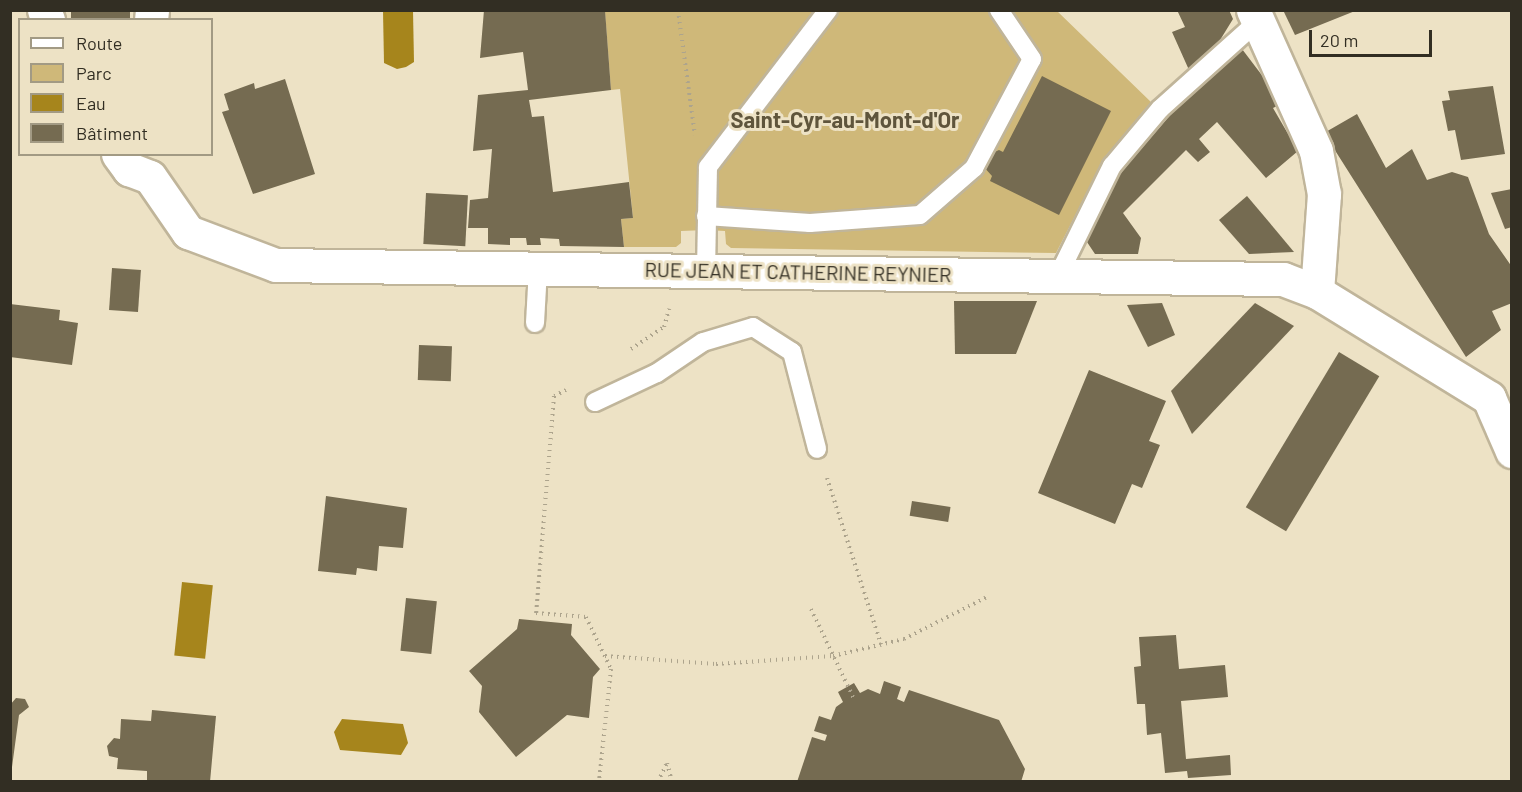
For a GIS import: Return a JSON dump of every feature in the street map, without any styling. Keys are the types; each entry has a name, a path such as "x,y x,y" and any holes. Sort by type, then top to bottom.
{"street":[{"path":"1256,16 1316,151 1324,194 1317,292"},
{"name":"RUE JEAN ET CATHERINE REYNIER","path":"119,156 129,169 149,166 188,232 276,265 1283,279 1317,292 1501,396"},
{"path":"1501,396 1512,451"}],"lane":[{"path":"706,271 708,167 828,10"},
{"path":"706,216 810,223 920,215 974,168 1032,59 999,10"},
{"path":"1058,276 1112,166 1160,109 1256,16"},
{"path":"535,323 538,269"},
{"path":"595,402 657,373 703,342 753,327 792,352 817,448"}],"path":[{"path":"678,10 695,138"},
{"path":"817,448 881,644"},
{"path":"538,583 536,613 586,617 611,669 599,782"},
{"path":"605,656 716,664 834,656 904,639 987,597"},
{"path":"812,609 853,697"},
{"path":"658,782 668,763 672,782"}],"green space":[{"path":"605,11 1057,11 1152,103 1101,165 1056,253 731,248 726,244 725,231 706,230 681,231 681,243 676,247 624,247 621,219 633,218 620,89 611,90"}],"water":[{"path":"383,11 413,11 414,62 406,67 397,69 384,63"},
{"path":"182,582 213,585 205,659 174,656"},
{"path":"342,719 403,724 408,743 401,755 340,750 334,732"}],"building":[{"path":"71,10 130,10 130,18 71,18"},
{"path":"484,10 605,10 611,90 529,100 532,117 544,116 553,192 629,182 633,218 621,219 624,247 560,246 559,239 540,238 541,245 527,245 526,238 510,238 510,245 488,244 488,228 468,228 470,200 488,198 492,149 473,151 478,95 528,90 523,52 480,58"},
{"path":"1177,10 1229,10 1233,19 1217,45 1189,70 1172,32 1185,27"},
{"path":"1283,10 1355,10 1355,11 1295,35"},
{"path":"1242,49 1264,78 1277,106 1273,108 1298,151 1266,178 1217,122 1199,139 1210,152 1198,162 1186,150 1123,213 1141,238 1138,254 1095,254 1085,239 1120,173 1185,98"},
{"path":"1042,76 1111,111 1059,215 990,181 992,176 983,166 988,155 999,150 1003,152"},
{"path":"285,79 315,174 253,194 222,112 229,110 224,94 254,83 255,89"},
{"path":"1493,86 1505,154 1461,160 1455,130 1448,131 1442,101 1450,100 1448,91"},
{"path":"1357,114 1386,168 1412,149 1427,180 1452,172 1468,177 1489,234 1512,267 1512,303 1492,311 1501,330 1466,357 1324,133"},
{"path":"1512,189 1512,227 1505,229 1491,193"},
{"path":"426,193 468,195 465,246 423,244"},
{"path":"1247,196 1294,252 1249,254 1219,220"},
{"path":"112,268 141,270 138,312 109,310"},
{"path":"954,301 1037,301 1016,354 955,354"},
{"path":"1162,303 1175,335 1148,347 1127,305"},
{"path":"1255,303 1294,326 1192,434 1171,391"},
{"path":"10,304 60,310 59,320 78,323 72,365 10,357"},
{"path":"419,345 452,346 451,381 418,380"},
{"path":"1339,352 1379,376 1286,531 1246,507"},
{"path":"1089,370 1166,401 1149,441 1160,445 1142,488 1132,484 1115,524 1038,493"},
{"path":"326,496 407,508 403,548 379,546 377,571 357,568 356,575 318,571"},
{"path":"912,501 951,507 948,522 910,516"},
{"path":"406,598 437,601 431,654 400,651"},
{"path":"519,619 572,624 571,635 600,669 593,677 589,718 567,715 516,757 479,712 482,686 469,671 517,629"},
{"path":"1176,635 1179,669 1225,665 1228,697 1181,701 1186,759 1230,755 1231,775 1188,778 1187,771 1165,773 1161,733 1147,735 1145,704 1137,704 1134,667 1141,666 1139,637"},
{"path":"884,681 901,687 897,699 904,702 909,690 999,720 1025,769 1021,782 797,782 812,737 825,741 827,735 814,731 819,716 831,720 836,707 843,702 838,692 854,683 860,693 868,689 880,694"},
{"path":"16,698 25,699 29,707 19,715 10,782 10,705"},
{"path":"152,710 216,716 210,782 147,780 147,771 117,769 118,758 109,756 107,746 114,738 120,739 121,719 151,721"}],"district":[{"name":"Saint-Cyr-au-Mont-d'Or","path":"845,120"}]}
